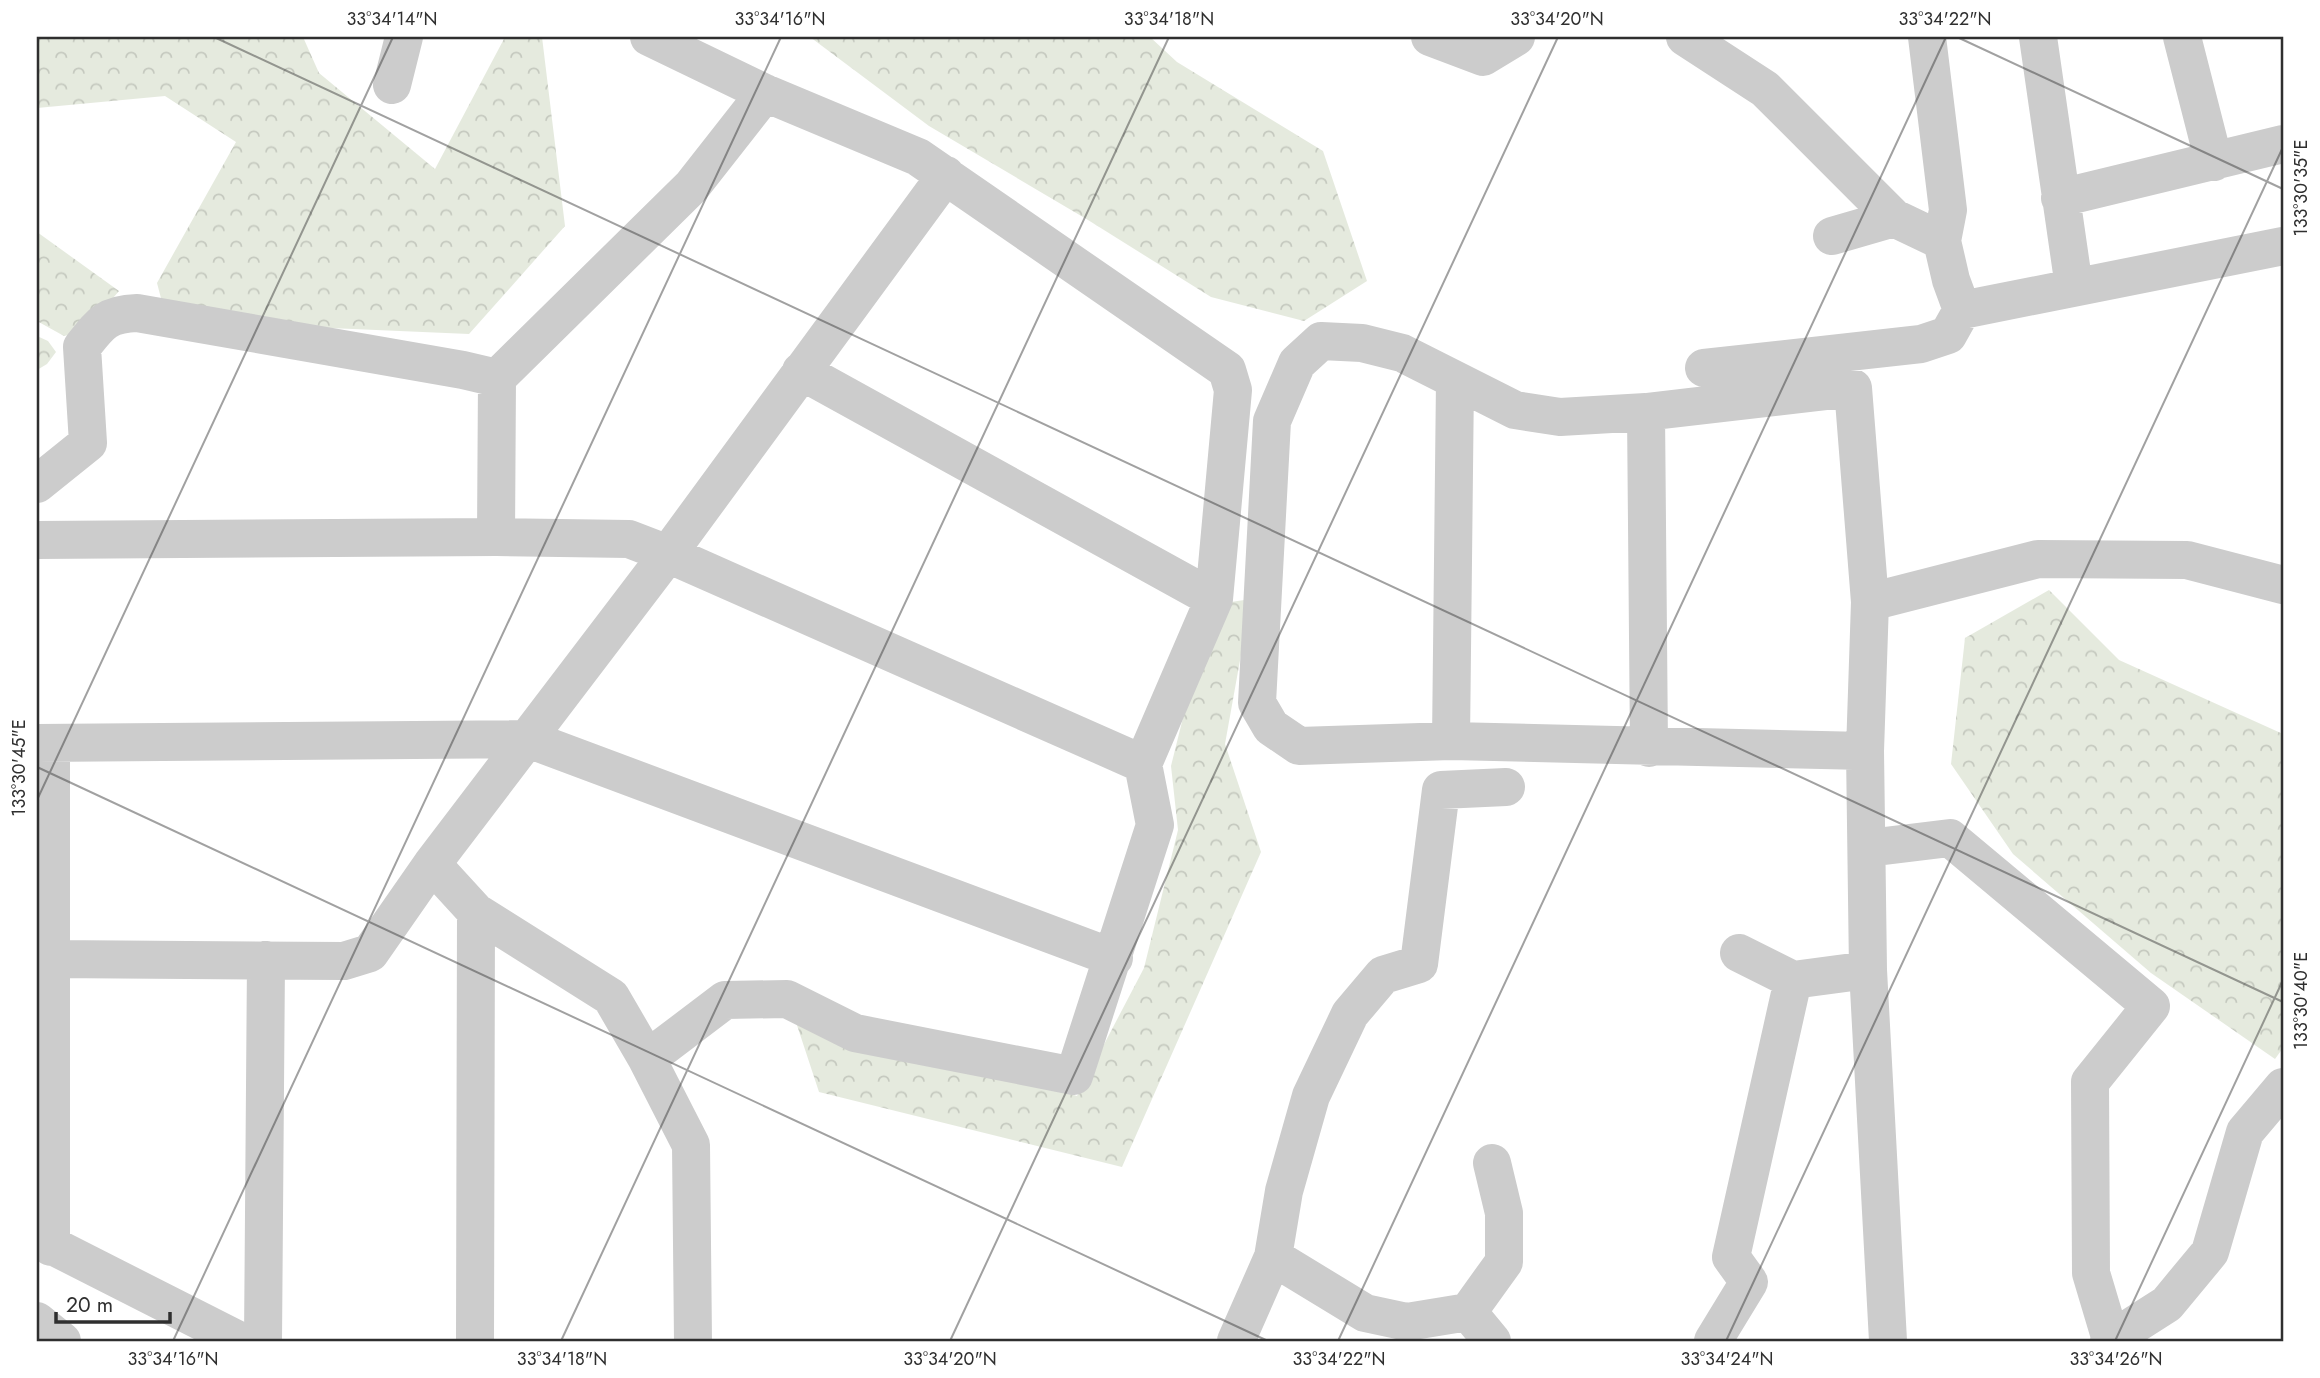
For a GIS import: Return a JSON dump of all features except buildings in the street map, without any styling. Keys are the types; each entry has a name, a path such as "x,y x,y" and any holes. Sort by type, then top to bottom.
{"street":[{"path":"392,85 404,37"},
{"path":"647,1059 725,1000 788,999 855,1033 1074,1076 1155,825 1143,764 1214,599 1233,390 1227,370 918,157 765,93 649,37"},
{"path":"1430,37 1483,57 1516,37"},
{"path":"1685,37 1765,89 1894,218 1942,241"},
{"path":"1927,37 1948,210 1942,241 1951,280 1962,310"},
{"path":"2038,37 2074,287"},
{"path":"2182,37 2214,162"},
{"path":"496,537 497,377 692,186 765,93"},
{"path":"2060,198 2283,144"},
{"path":"51,959 344,961 370,953 432,864 668,554 946,175"},
{"path":"1832,236 1894,218"},
{"path":"1704,368 1921,344 1948,335 1962,310 2283,246"},
{"path":"37,484 88,443 82,347 102,321 121,313 137,313 497,377"},
{"path":"1864,751 1649,748 1451,741 1299,746 1272,727 1257,703 1272,421 1297,362 1321,341 1362,343 1402,353 1515,410 1560,417 1646,412 1853,388 1870,602 1864,751 1868,848 1868,970 1888,1341"},
{"path":"801,371 1214,599"},
{"path":"1451,741 1455,380"},
{"path":"1646,412 1649,748"},
{"path":"37,540 496,537 629,539 1143,764"},
{"path":"1870,602 2038,559 2187,560 2283,585"},
{"path":"240,1341 44,1243 51,959 44,743 528,739 1114,958"},
{"path":"1236,1341 1273,1258 1284,1191 1311,1096 1350,1014 1383,975 1419,964 1441,790 1506,787"},
{"path":"1868,848 1950,838 2151,1006 2090,1082 2091,1273 2110,1341 2167,1304 2210,1252 2245,1132 2283,1087"},
{"path":"432,864 476,912 611,997 647,1059 691,1145 693,1341"},
{"path":"475,1341 476,912"},
{"path":"1739,953 1793,980 1868,970"},
{"path":"263,1341 266,960"},
{"path":"1713,1341 1749,1282 1731,1257 1793,980"},
{"path":"1273,1258 1365,1312 1407,1322 1468,1312 1504,1262 1504,1213 1492,1163"},
{"path":"1468,1312 1492,1341"},
{"path":"37,1321 62,1341"}],"green space":[{"path":"37,37 303,37 319,73 435,169 505,37 542,37 565,226 469,334 167,321 157,283 236,142 165,96 37,108"},
{"path":"810,37 1150,37 1177,62 1323,151 1367,281 1304,321 1211,297 929,126"},
{"path":"37,232 119,291 85,331 64,336 37,321"},
{"path":"37,336 48,341 56,352 47,364 37,370"},
{"path":"2049,590 2119,660 2283,734 2283,1048 2275,1059 2151,973 2013,854 1951,764 1965,638"},
{"path":"1251,599 1225,744 1261,852 1122,1167 819,1092 790,1004 1077,1096 1144,968 1178,830 1171,766 1211,605"}]}
